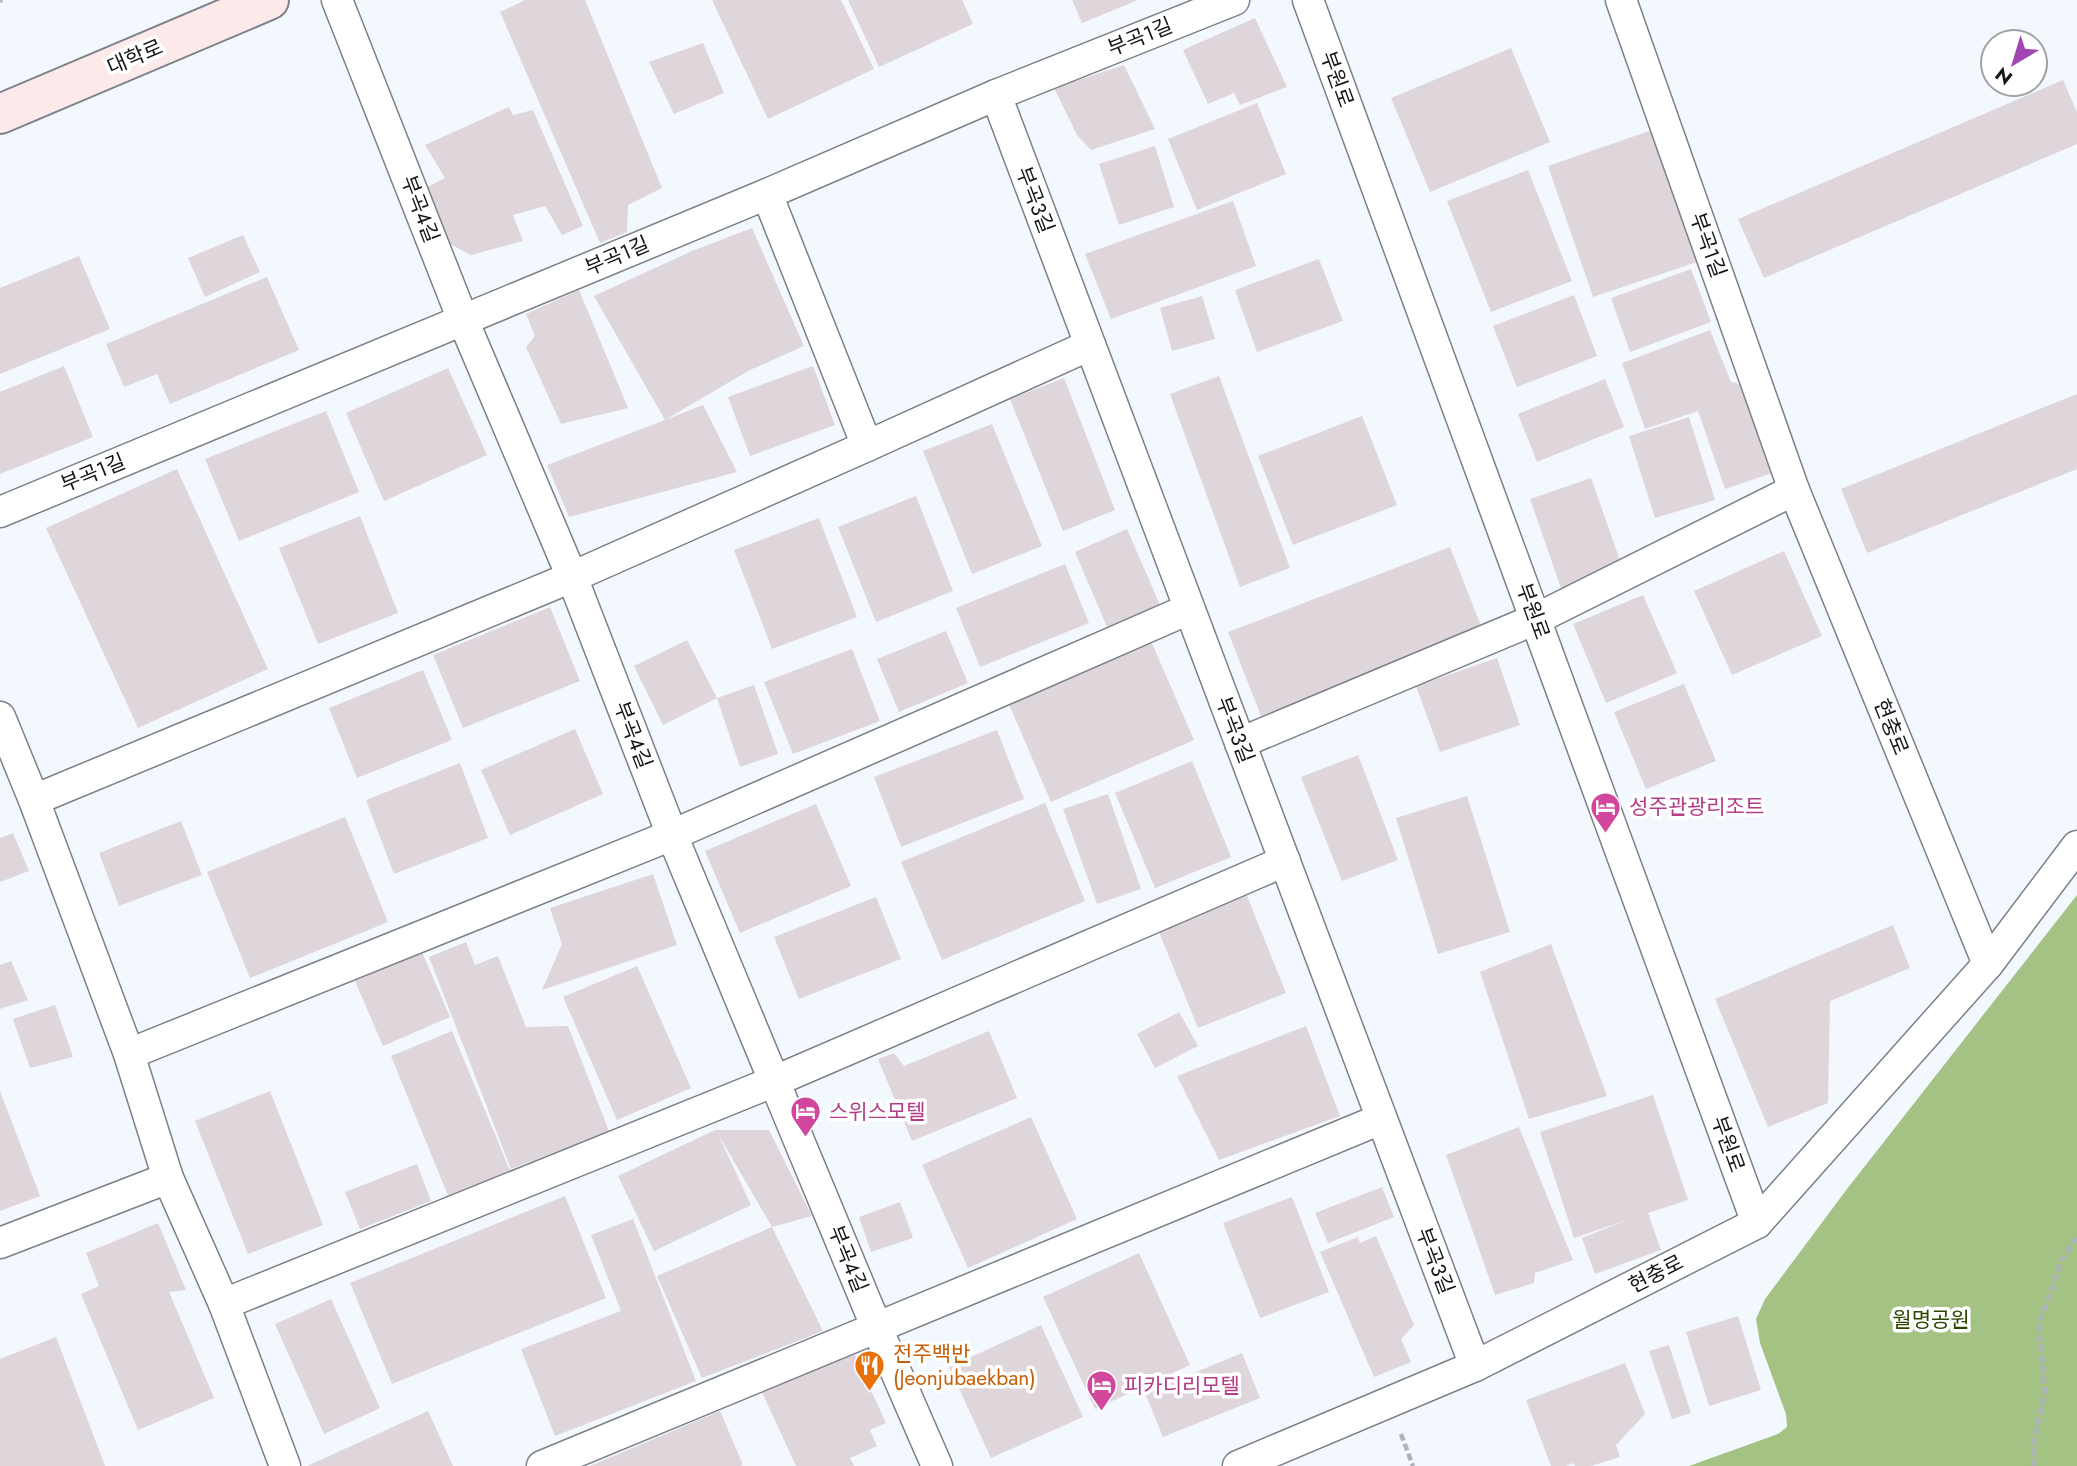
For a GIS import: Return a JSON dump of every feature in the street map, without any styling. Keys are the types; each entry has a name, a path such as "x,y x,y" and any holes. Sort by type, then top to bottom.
{"street":[{"name":"부곡4길","path":"337,0 463,320 572,576 672,835 937,1466"},
{"name":"부곡1길","path":"0,512 766,194 996,95 1234,0"},
{"name":"부원로","path":"1308,0 1757,1223"},
{"name":"부곡1길","path":"1621,0 1794,490"},
{"name":"대학로","path":"0,114 260,2"},
{"name":"부곡3길","path":"996,95 1475,1366"},
{"path":"766,194 867,446"},
{"path":"34,800 572,576 1090,345"},
{"path":"1240,743 1536,619 1794,490"},
{"name":"현충로","path":"1794,490 1988,964"},
{"path":"129,1054 672,835 1189,609"},
{"path":"0,717 129,1054 168,1178 224,1304 285,1466"},
{"name":"현충로","path":"1238,1466 1475,1366 1757,1223 1988,964 2077,846"},
{"path":"224,1304 775,1081 1285,861"},
{"path":"551,1464 876,1326 1381,1119"},
{"path":"0,1243 168,1178"}],"path":[{"path":"2034,1466 2033,1444 2045,1392 2039,1324 2062,1260 2077,1237"}],"green space":[{"name":"월명공원","path":"2077,895 2077,1466 1689,1466 1778,1434 1787,1427 1786,1414 1760,1343 1756,1319 1765,1299 1847,1189"}],"building":[{"path":"525,0 585,0 662,188 628,205 627,232 600,243 500,12"},
{"path":"712,0 841,0 874,69 768,119"},
{"path":"848,0 962,0 973,24 879,67"},
{"path":"1072,0 1138,0 1082,23"},
{"path":"1255,18 1287,87 1240,105 1234,93 1208,104 1183,50"},
{"path":"703,43 724,93 674,114 649,62"},
{"path":"1511,48 1550,142 1430,192 1391,98"},
{"path":"1124,65 1155,129 1091,150 1077,135 1054,88"},
{"path":"2063,80 2077,112 2077,144 1764,278 1738,219 2021,98 2049,98 2049,86"},
{"path":"1257,103 1286,174 1197,210 1168,139"},
{"path":"509,107 513,115 533,110 583,226 562,235 545,206 513,215 523,241 471,255 450,244 427,187 445,178 425,145"},
{"path":"1652,130 1697,262 1593,297 1548,166"},
{"path":"1155,146 1174,207 1119,225 1099,164"},
{"path":"1528,170 1572,281 1491,312 1447,201"},
{"path":"1233,201 1256,266 1111,319 1085,254"},
{"path":"752,228 804,346 748,371 665,420 594,296 692,251"},
{"path":"243,235 260,272 205,297 188,258"},
{"path":"79,256 110,329 0,374 0,288"},
{"path":"1319,259 1343,321 1257,352 1235,290"},
{"path":"1691,269 1711,322 1630,352 1611,298"},
{"path":"267,277 299,350 170,404 157,374 124,387 106,344"},
{"path":"579,290 628,408 561,424 526,347 535,336 526,314"},
{"path":"1574,295 1597,356 1517,387 1493,326"},
{"path":"1202,296 1215,339 1172,351 1160,308"},
{"path":"1710,330 1731,382 1748,386 1778,471 1725,489 1698,411 1645,429 1622,363"},
{"path":"64,366 93,437 0,474 0,392"},
{"path":"813,366 835,425 750,456 728,397"},
{"path":"448,368 487,455 384,501 346,413"},
{"path":"1219,376 1290,568 1240,587 1170,394"},
{"path":"1064,378 1115,510 1063,531 1010,399"},
{"path":"1605,379 1624,427 1537,462 1518,414"},
{"path":"2077,394 2077,469 1867,553 1841,489"},
{"path":"703,405 737,472 569,517 547,465"},
{"path":"326,411 359,492 239,541 205,459"},
{"path":"1362,416 1397,505 1293,545 1258,456"},
{"path":"1689,417 1715,500 1655,518 1629,436"},
{"path":"992,424 1042,546 972,574 923,451"},
{"path":"177,469 268,669 138,728 46,528"},
{"path":"1591,478 1622,566 1561,588 1530,499"},
{"path":"916,496 953,591 876,622 838,527"},
{"path":"360,516 398,613 318,644 279,548"},
{"path":"819,518 857,617 772,649 734,550"},
{"path":"1127,529 1160,605 1107,627 1075,552"},
{"path":"1450,547 1483,631 1261,716 1228,632"},
{"path":"1784,551 1822,636 1732,675 1694,591"},
{"path":"1065,564 1089,623 980,667 956,608"},
{"path":"1643,595 1677,673 1606,703 1573,624"},
{"path":"550,607 580,681 463,728 433,655"},
{"path":"946,631 968,683 899,712 877,659"},
{"path":"687,640 717,698 663,725 634,666"},
{"path":"1151,641 1194,740 1051,802 1008,702"},
{"path":"852,649 880,721 793,754 764,682"},
{"path":"1497,658 1520,725 1440,752 1416,686"},
{"path":"423,670 452,740 357,778 329,708"},
{"path":"1684,684 1716,761 1646,789 1614,712"},
{"path":"754,685 778,754 740,767 717,698"},
{"path":"575,729 603,794 510,835 481,770"},
{"path":"997,730 1024,799 901,847 874,777"},
{"path":"1358,755 1398,860 1342,881 1301,777"},
{"path":"1192,761 1231,857 1155,888 1115,793"},
{"path":"460,763 488,838 394,874 366,800"},
{"path":"1108,794 1141,889 1097,904 1063,809"},
{"path":"1467,796 1510,932 1438,954 1396,818"},
{"path":"1045,803 1085,901 942,960 901,862"},
{"path":"816,804 851,886 740,933 705,851"},
{"path":"345,817 388,922 250,978 207,872"},
{"path":"181,821 202,875 119,906 99,853"},
{"path":"13,833 29,871 0,882 0,838"},
{"path":"653,874 677,945 542,990 562,944 550,908"},
{"path":"1245,891 1286,993 1198,1028 1157,927"},
{"path":"876,897 901,959 799,999 774,937"},
{"path":"1893,925 1910,968 1830,1001 1828,1103 1768,1127 1715,999"},
{"path":"466,942 475,965 498,956 526,1027 568,1026 609,1131 511,1169 429,957"},
{"path":"1551,944 1607,1096 1529,1119 1480,972"},
{"path":"422,952 450,1017 383,1046 355,981"},
{"path":"11,961 28,1000 0,1009 0,965"},
{"path":"637,966 691,1088 617,1120 563,997"},
{"path":"55,1005 73,1057 30,1068 13,1019"},
{"path":"1179,1012 1198,1046 1155,1068 1137,1034"},
{"path":"1306,1026 1340,1116 1219,1160 1177,1076"},
{"path":"452,1031 511,1173 449,1198 391,1056"},
{"path":"989,1031 1017,1098 912,1141 878,1059 894,1053 904,1066"},
{"path":"0,1091 40,1196 0,1211"},
{"path":"270,1091 323,1225 248,1254 195,1121"},
{"path":"1653,1095 1688,1200 1648,1213 1661,1250 1595,1274 1582,1238 1627,1220 1574,1238 1540,1132"},
{"path":"1031,1117 1077,1219 968,1268 922,1165"},
{"path":"1519,1127 1573,1260 1535,1273 1534,1283 1495,1295 1446,1155"},
{"path":"715,1130 769,1130 812,1216 772,1227 718,1134 751,1205 654,1251 618,1176"},
{"path":"417,1164 431,1201 360,1229 345,1192"},
{"path":"1382,1187 1394,1217 1328,1243 1315,1213"},
{"path":"565,1196 606,1298 392,1384 350,1283"},
{"path":"1292,1197 1329,1292 1260,1318 1223,1223"},
{"path":"900,1202 913,1238 871,1252 859,1217"},
{"path":"633,1219 696,1381 555,1436 521,1349 621,1311 591,1235"},
{"path":"158,1223 186,1290 169,1292 214,1398 138,1430 81,1294 99,1286 86,1253"},
{"path":"772,1227 823,1331 702,1378 657,1276"},
{"path":"1376,1236 1414,1325 1401,1339 1411,1362 1374,1377 1320,1252 1358,1237 1360,1243"},
{"path":"1139,1253 1190,1365 1095,1409 1043,1297"},
{"path":"331,1299 380,1408 324,1434 275,1324"},
{"path":"1738,1316 1761,1390 1709,1406 1686,1332"},
{"path":"1041,1325 1083,1417 991,1458 949,1367"},
{"path":"56,1337 105,1466 0,1466 0,1359"},
{"path":"1669,1345 1691,1413 1672,1419 1649,1351"},
{"path":"851,1347 886,1423 870,1430 877,1446 850,1458 854,1466 796,1466 760,1388"},
{"path":"1242,1353 1260,1398 1163,1437 1145,1393"},
{"path":"1625,1363 1645,1414 1616,1445 1620,1457 1591,1466 1576,1466 1573,1463 1551,1466 1526,1400"},
{"path":"428,1411 453,1466 307,1466"},
{"path":"720,1411 743,1465 590,1466"}],"place":[{"name":"성주관광리조트","path":"1606,834"},
{"name":"스위스모텔","path":"806,1139"},
{"name":"전주백반 (Jeonjubaekban)","path":"870,1393"},
{"name":"피카디리모텔","path":"1101,1413"}]}
